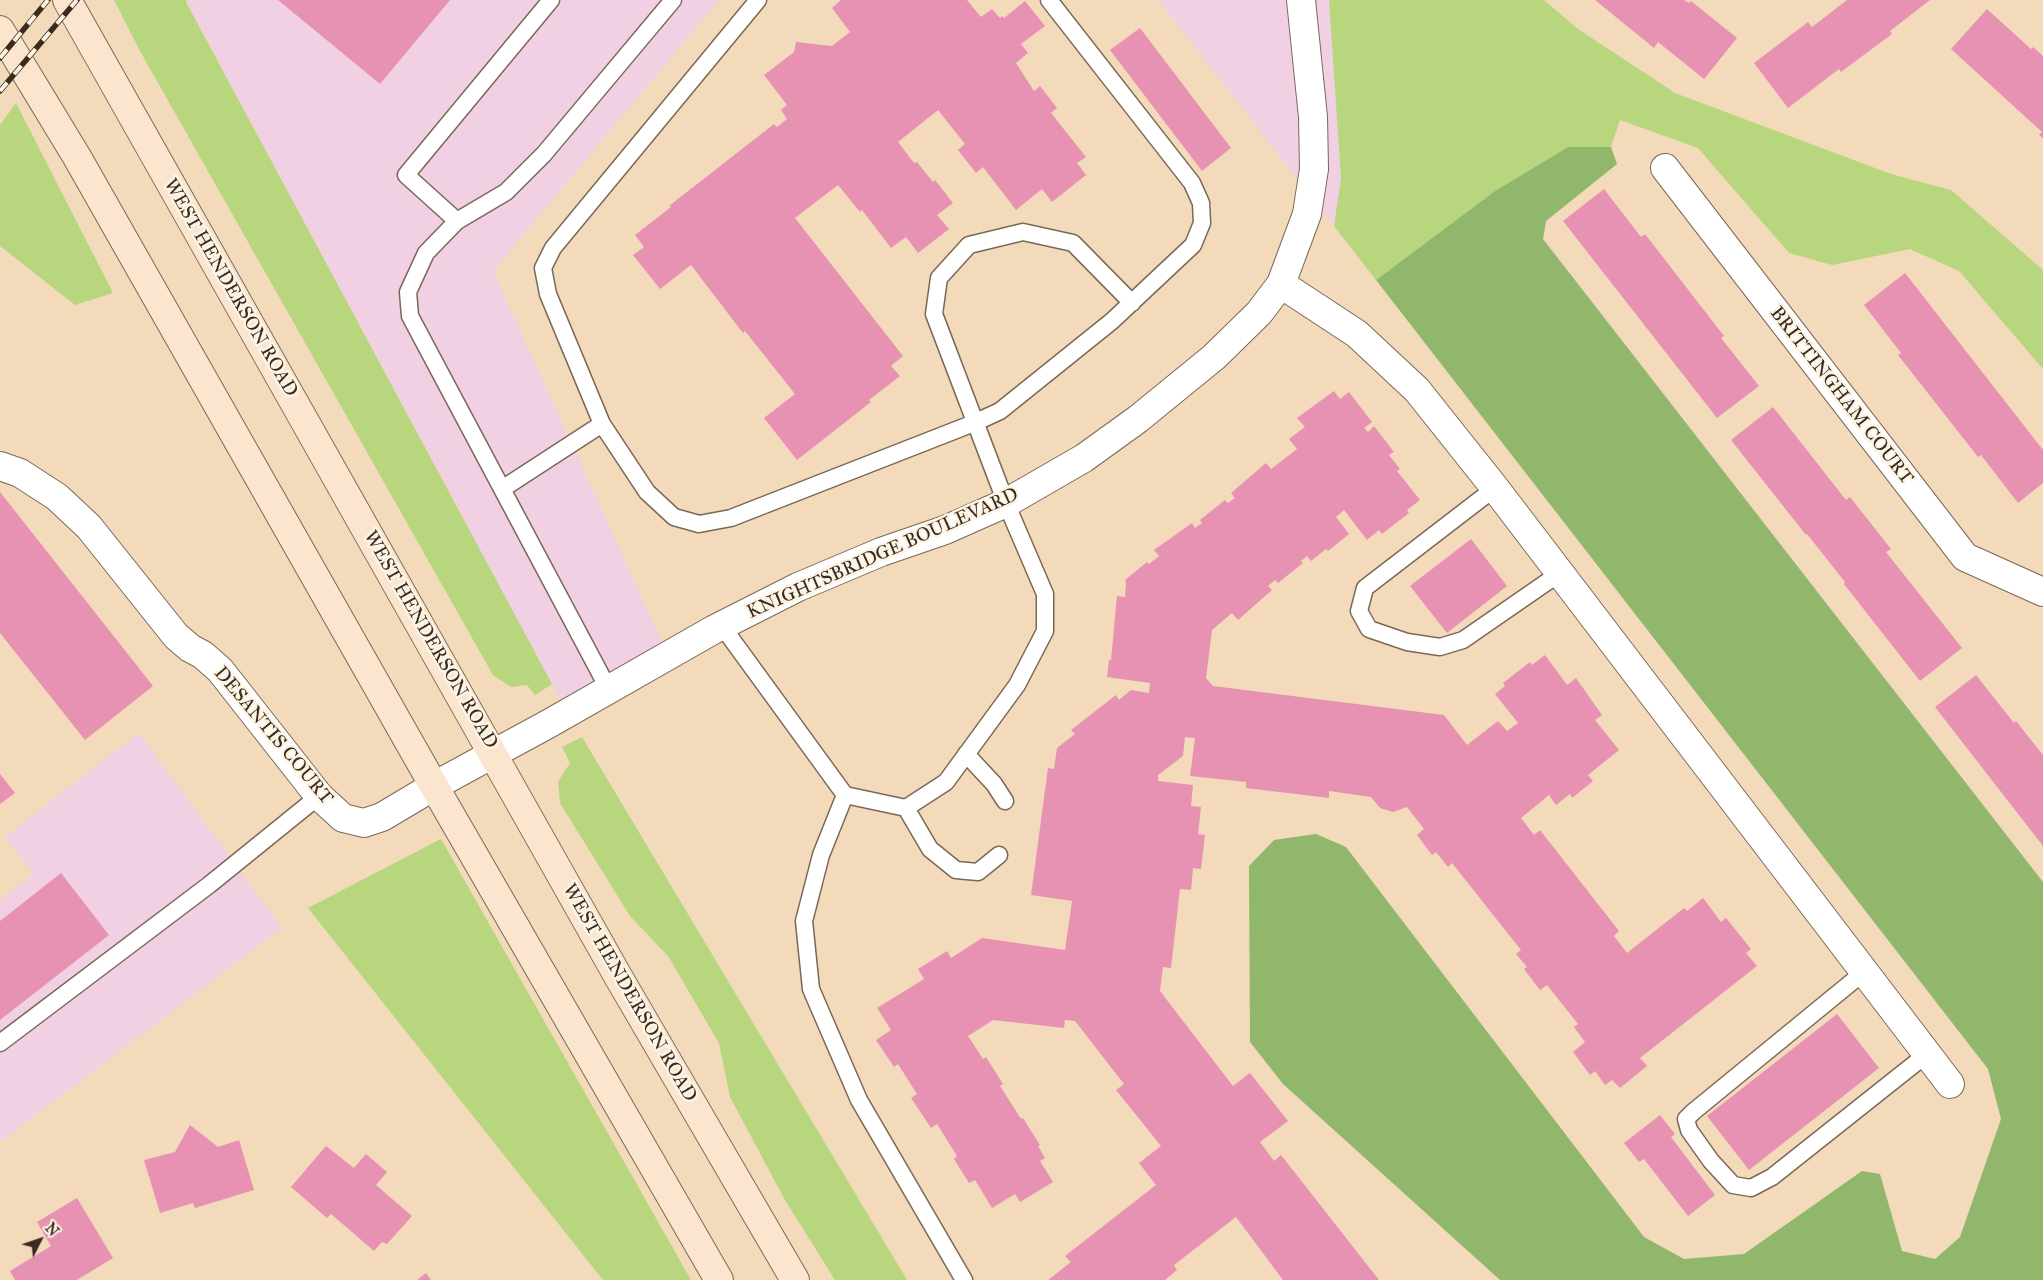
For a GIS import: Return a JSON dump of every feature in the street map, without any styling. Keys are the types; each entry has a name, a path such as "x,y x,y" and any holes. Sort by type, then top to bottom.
{"main road":[{"name":"WEST HENDERSON ROAD","path":"67,0 494,753 619,978 795,1280"},
{"path":"0,30 77,157 434,786 719,1280"}],"street":[{"name":"KNIGHTSBRIDGE BOULEVARD","path":"434,786 722,626 798,587 881,552 945,530 1006,503 1084,458 1177,389 1214,357 1259,313 1281,284 1307,214 1314,169 1313,117 1301,0"},
{"name":"BRITTINGHAM COURT","path":"1665,168 1965,557 2043,592"},
{"path":"1281,284 1357,334 1417,390 1495,488 1950,1084"},
{"name":"DESANTIS COURT","path":"0,466 20,473 57,498 88,527 176,636 190,648 204,655 220,670 320,796 343,818 364,823 382,817 434,786"}],"lane":[{"path":"457,221 406,175 551,0"},
{"path":"609,690 410,316 408,292 426,253 457,221 506,192 544,154 672,0"},
{"path":"758,0 554,248 543,268 548,294 602,424 647,492 674,517 699,524 731,518 974,423 1000,411 1112,321 1193,245 1202,223 1201,203 1192,183 1049,0"},
{"path":"722,626 845,795 906,808 946,782 1017,685 1045,631 1045,594 974,423 934,314 939,278 969,245 1023,232 1073,243 1132,303"},
{"path":"502,489 602,424"},
{"path":"1495,488 1365,588 1359,611 1368,628 1407,642 1440,647 1463,640 1560,573"},
{"path":"966,754 994,784 1005,801"},
{"path":"845,795 821,855 804,921 811,989 859,1100 964,1280"},
{"path":"0,1043 209,885 320,796"},
{"path":"906,808 930,849 956,870 978,872 999,855"},
{"path":"1864,972 1686,1119 1688,1130 1711,1161 1733,1184 1751,1188 1772,1177 1927,1054"}],"shaded area":[{"path":"187,0 719,0 493,271 668,655 567,712"},
{"path":"1158,0 1329,0 1341,178 1334,226"},
{"path":"139,733 282,928 0,1142 0,901 33,874 5,837"}],"green space":[{"path":"114,0 187,0 186,2 552,684 535,695 527,685 511,687 493,675 140,51"},
{"path":"1329,0 1544,0 1578,29 1675,93 1891,174 1951,190 2043,270 2043,369 1959,271 1910,249 1832,265 1789,253 1698,148 1620,120 1611,147 1568,147 1495,191 1376,280 1334,226 1341,178"},
{"path":"16,103 113,293 75,305 0,246 0,125"},
{"path":"1568,147 1611,147 1617,164 1546,221 1543,239 2043,882 2043,1280 1500,1280 1283,1084 1250,1042 1249,866 1274,840 1316,834 1346,847 1644,1237 1684,1259 1744,1254 1862,1171 1880,1174 1902,1251 1935,1259 1960,1237 2001,1119 1988,1069 1376,280 1495,191"},
{"path":"582,737 907,1280 835,1280 785,1200 730,1097 719,1043 668,956 630,916 560,803 558,782 570,763 562,747"},
{"path":"441,839 691,1280 603,1280 308,908"}],"building":[{"path":"278,0 450,0 380,84"},
{"path":"841,0 967,0 981,17 992,9 1000,18 1002,16 1004,18 1025,1 1045,26 1021,44 1028,53 1016,63 1034,91 1040,86 1057,108 1051,113 1086,157 1077,163 1086,175 1052,202 1042,189 1016,210 983,167 976,173 958,150 965,144 938,110 898,142 914,163 917,162 933,182 935,180 953,203 937,215 949,229 918,253 906,237 891,248 862,210 860,212 838,185 795,218 903,356 891,366 900,376 869,400 871,402 797,460 764,418 795,394 745,331 743,333 691,265 660,289 633,255 644,247 635,235 774,124 777,127 787,119 781,110 787,105 764,75 794,52 796,42 832,46 850,32 832,8"},
{"path":"1595,0 1684,0 1689,3 1691,1 1737,38 1704,79 1658,42 1654,48"},
{"path":"1847,0 1930,0 1890,31 1892,34 1841,72 1839,69 1788,108 1754,63 1808,22 1812,27"},
{"path":"1987,9 2031,49 2033,47 2043,56 2043,138 2039,135 2042,132 1951,49"},
{"path":"1140,28 1231,148 1202,171 1110,50"},
{"path":"1604,189 1641,237 1645,234 1724,336 1721,338 1759,386 1717,418 1563,221"},
{"path":"1905,273 2043,450 2043,483 2018,503 1981,455 1978,457 1898,355 1901,353 1864,305"},
{"path":"1334,391 1340,399 1349,392 1372,422 1364,428 1368,432 1374,426 1394,452 1389,455 1400,469 1397,471 1420,500 1407,510 1409,513 1382,534 1379,530 1367,540 1344,510 1336,517 1349,534 1328,551 1326,549 1311,561 1307,556 1301,561 1303,563 1278,583 1275,580 1268,586 1272,590 1238,620 1232,613 1212,630 1206,678 1213,686 1444,715 1467,745 1498,721 1507,731 1518,723 1495,694 1505,686 1503,683 1530,662 1532,665 1545,655 1567,685 1576,678 1602,715 1595,720 1619,750 1588,775 1593,781 1572,798 1570,794 1556,805 1549,795 1521,818 1534,835 1540,830 1619,931 1614,936 1627,953 1684,908 1687,911 1703,898 1721,922 1726,918 1751,949 1746,953 1757,966 1640,1058 1647,1066 1620,1088 1612,1080 1605,1085 1595,1071 1590,1075 1573,1052 1585,1042 1574,1027 1578,1024 1547,985 1540,990 1524,969 1527,967 1516,954 1521,950 1452,863 1448,867 1436,852 1432,855 1417,835 1424,829 1407,807 1393,812 1380,808 1371,797 1329,791 1329,798 1246,788 1246,782 1190,776 1195,738 1185,737 1183,756 1158,775 1158,781 1193,785 1191,806 1201,807 1198,834 1205,835 1201,869 1193,868 1191,890 1180,889 1171,968 1163,967 1160,991 1233,1086 1250,1073 1288,1121 1260,1142 1274,1161 1281,1155 1379,1280 1283,1280 1236,1217 1174,1265 1177,1270 1165,1280 1048,1280 1071,1262 1065,1256 1156,1185 1139,1163 1161,1146 1116,1090 1124,1084 1075,1021 1065,1020 1064,1028 993,1020 968,1036 983,1059 986,1057 1003,1084 1000,1086 1040,1145 1038,1146 1045,1158 1040,1161 1053,1182 1020,1202 1015,1194 992,1208 975,1180 969,1183 954,1159 957,1156 937,1124 931,1128 911,1098 917,1094 898,1064 894,1067 876,1040 891,1030 877,1008 924,979 918,969 947,951 951,958 982,938 1065,950 1072,901 1031,895 1048,768 1054,769 1057,748 1075,734 1071,730 1116,695 1119,700 1131,690 1149,693 1150,683 1107,677 1109,660 1111,660 1117,596 1125,597 1125,580 1147,562 1149,564 1159,556 1154,550 1192,523 1195,528 1202,523 1200,520 1225,500 1228,503 1235,498 1231,493 1266,463 1271,469 1297,449 1289,439 1305,427 1297,418"},
{"path":"1773,407 1846,500 1850,497 1891,549 1886,552 1962,648 1920,681 1844,584 1845,582 1731,440"},
{"path":"0,492 153,686 85,740 0,633"},
{"path":"1471,539 1507,586 1447,633 1410,586"},
{"path":"1976,675 2014,723 2016,721 2043,755 2043,846 1935,707"},
{"path":"0,774 15,793 0,804"},
{"path":"61,873 109,935 0,1020 0,921"},
{"path":"1837,1014 1879,1068 1749,1170 1707,1116"},
{"path":"1660,1115 1675,1134 1671,1137 1715,1195 1688,1216 1644,1159 1639,1162 1624,1143"},
{"path":"190,1125 218,1147 239,1140 254,1190 195,1208 193,1203 160,1213 144,1160 175,1152"},
{"path":"326,1146 354,1168 366,1154 387,1172 376,1185 412,1216 387,1244 382,1242 374,1251 331,1214 327,1218 291,1187"},
{"path":"77,1198 113,1258 77,1280 15,1280 10,1271 51,1246 37,1222"},
{"path":"426,1273 431,1280 417,1280"}],"railway":[{"path":"0,58 48,0"},
{"path":"0,91 77,0"}]}
